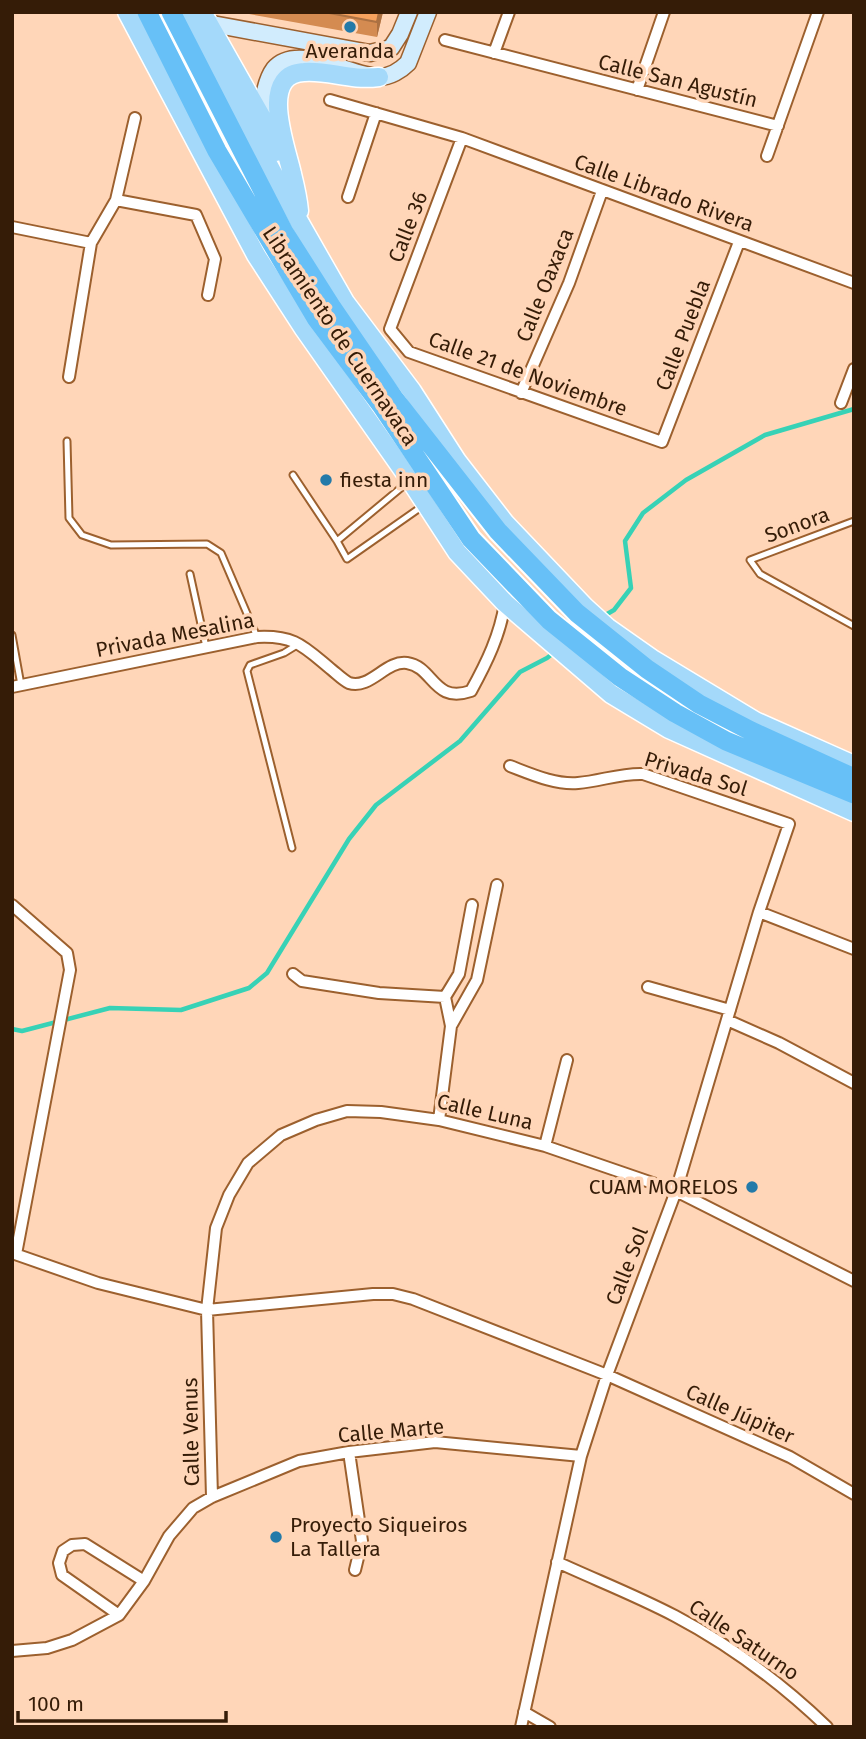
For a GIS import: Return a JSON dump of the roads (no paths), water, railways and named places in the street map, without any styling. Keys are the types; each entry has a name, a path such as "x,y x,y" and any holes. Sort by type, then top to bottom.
{"highway":[{"path":"147,12 217,151 316,318 381,405 471,539 543,626 576,654 620,677 706,730 854,793"},
{"path":"171,12 284,232 394,398 498,531 603,630 699,704 854,778"}],"main road":[{"path":"114,12 211,194"},
{"name":"Libramiento de Cuernavaca","path":"127,12 256,255 457,552 505,603 543,626"},
{"name":"Libramiento de Cuernavaca","path":"186,12 345,302 412,391 457,461 505,523 581,610"},
{"path":"205,17 261,116 276,152"},
{"path":"301,225 277,110 278,92 285,80 301,71 360,80 379,77"},
{"path":"603,630 755,721 854,765"},
{"path":"576,654 611,694 669,729 854,812"}],"street":[{"path":"205,17 370,53 391,48 409,12"},
{"path":"261,116 269,78 282,63 305,60 379,77 393,73 408,63 428,12"},
{"path":"494,54 509,12"},
{"path":"637,90 664,12"},
{"name":"Calle San Agustín","path":"445,40 778,126 818,12"},
{"path":"348,69 351,51"},
{"name":"Calle Librado Rivera","path":"330,100 462,138 739,242 854,282"},
{"path":"348,197 376,113"},
{"path":"68,377 91,243 116,200 135,118"},
{"path":"767,156 778,126"},
{"name":"Calle 36","path":"390,329 462,138"},
{"name":"Calle Oaxaca","path":"521,393 569,283 602,191"},
{"path":"116,200 195,215 215,259 208,295"},
{"path":"12,227 91,243"},
{"name":"Calle Puebla","path":"662,442 739,242"},
{"name":"Calle 21 de Noviembre","path":"390,329 409,352 662,442"},
{"path":"841,403 854,369"},
{"name":"Privada Mesalina","path":"17,686 257,637 278,636 299,643 346,682 362,684 396,663 404,662 413,664 446,692 459,695 471,691 491,654 505,603"},
{"name":"Privada Sol","path":"510,766 547,779 577,783 624,774 643,774 789,824"},
{"name":"Calle Sol","path":"521,1727 581,1456 607,1375 676,1191 759,912 789,824"},
{"path":"451,1026 477,980 497,885"},
{"path":"12,905 67,953 69,970 14,1254 98,1283 207,1310 393,1294 413,1299 607,1375"},
{"path":"439,1120 451,1026 445,997 459,974 472,905"},
{"path":"759,912 854,949"},
{"path":"293,974 302,981 379,993 445,997"},
{"path":"648,987 729,1015 854,1083"},
{"path":"545,1146 568,1060"},
{"name":"Calle Luna","path":"207,1310 216,1228 229,1195 248,1163 281,1135 316,1120 347,1111 381,1112 439,1120 545,1146 676,1191 854,1281"},
{"name":"Calle Venus","path":"12,1651 47,1648 72,1640 119,1615 144,1581 169,1536 193,1508 212,1497 207,1310"},
{"name":"Calle Júpiter","path":"607,1375 790,1457 854,1494"},
{"name":"Calle Marte","path":"212,1497 299,1461 435,1442 581,1456"},
{"path":"349,1452 362,1541 355,1570"},
{"path":"119,1615 62,1574 59,1563 63,1551 72,1545 85,1544 144,1581"},
{"name":"Calle Saturno","path":"557,1562 674,1615 720,1642 768,1676 827,1727"},
{"path":"524,1712 550,1727"}],"lane":[{"path":"67,441 69,518 82,535 111,545 207,544 221,553 257,637"},
{"path":"293,475 347,559 426,504"},
{"path":"337,541 410,480"},
{"name":"Sonora","path":"854,521 750,560 760,574 854,626"},
{"path":"190,574 206,648"},
{"path":"12,635 17,686"},
{"path":"292,848 247,671 250,665 284,653 299,643"}],"waterway":[{"path":"602,617 614,610 631,588 625,541 643,513 686,480 765,435 854,409"},
{"path":"12,1029 22,1031 110,1008 181,1010 249,988 267,973 349,839 376,805 460,741 520,672 556,651"}],"place":[{"name":"Averanda","path":"350,27"},
{"name":"fiesta inn","path":"326,480"},
{"name":"CUAM MORELOS","path":"752,1187"},
{"name":"Proyecto Siqueiros La Tallera","path":"276,1537"}]}
